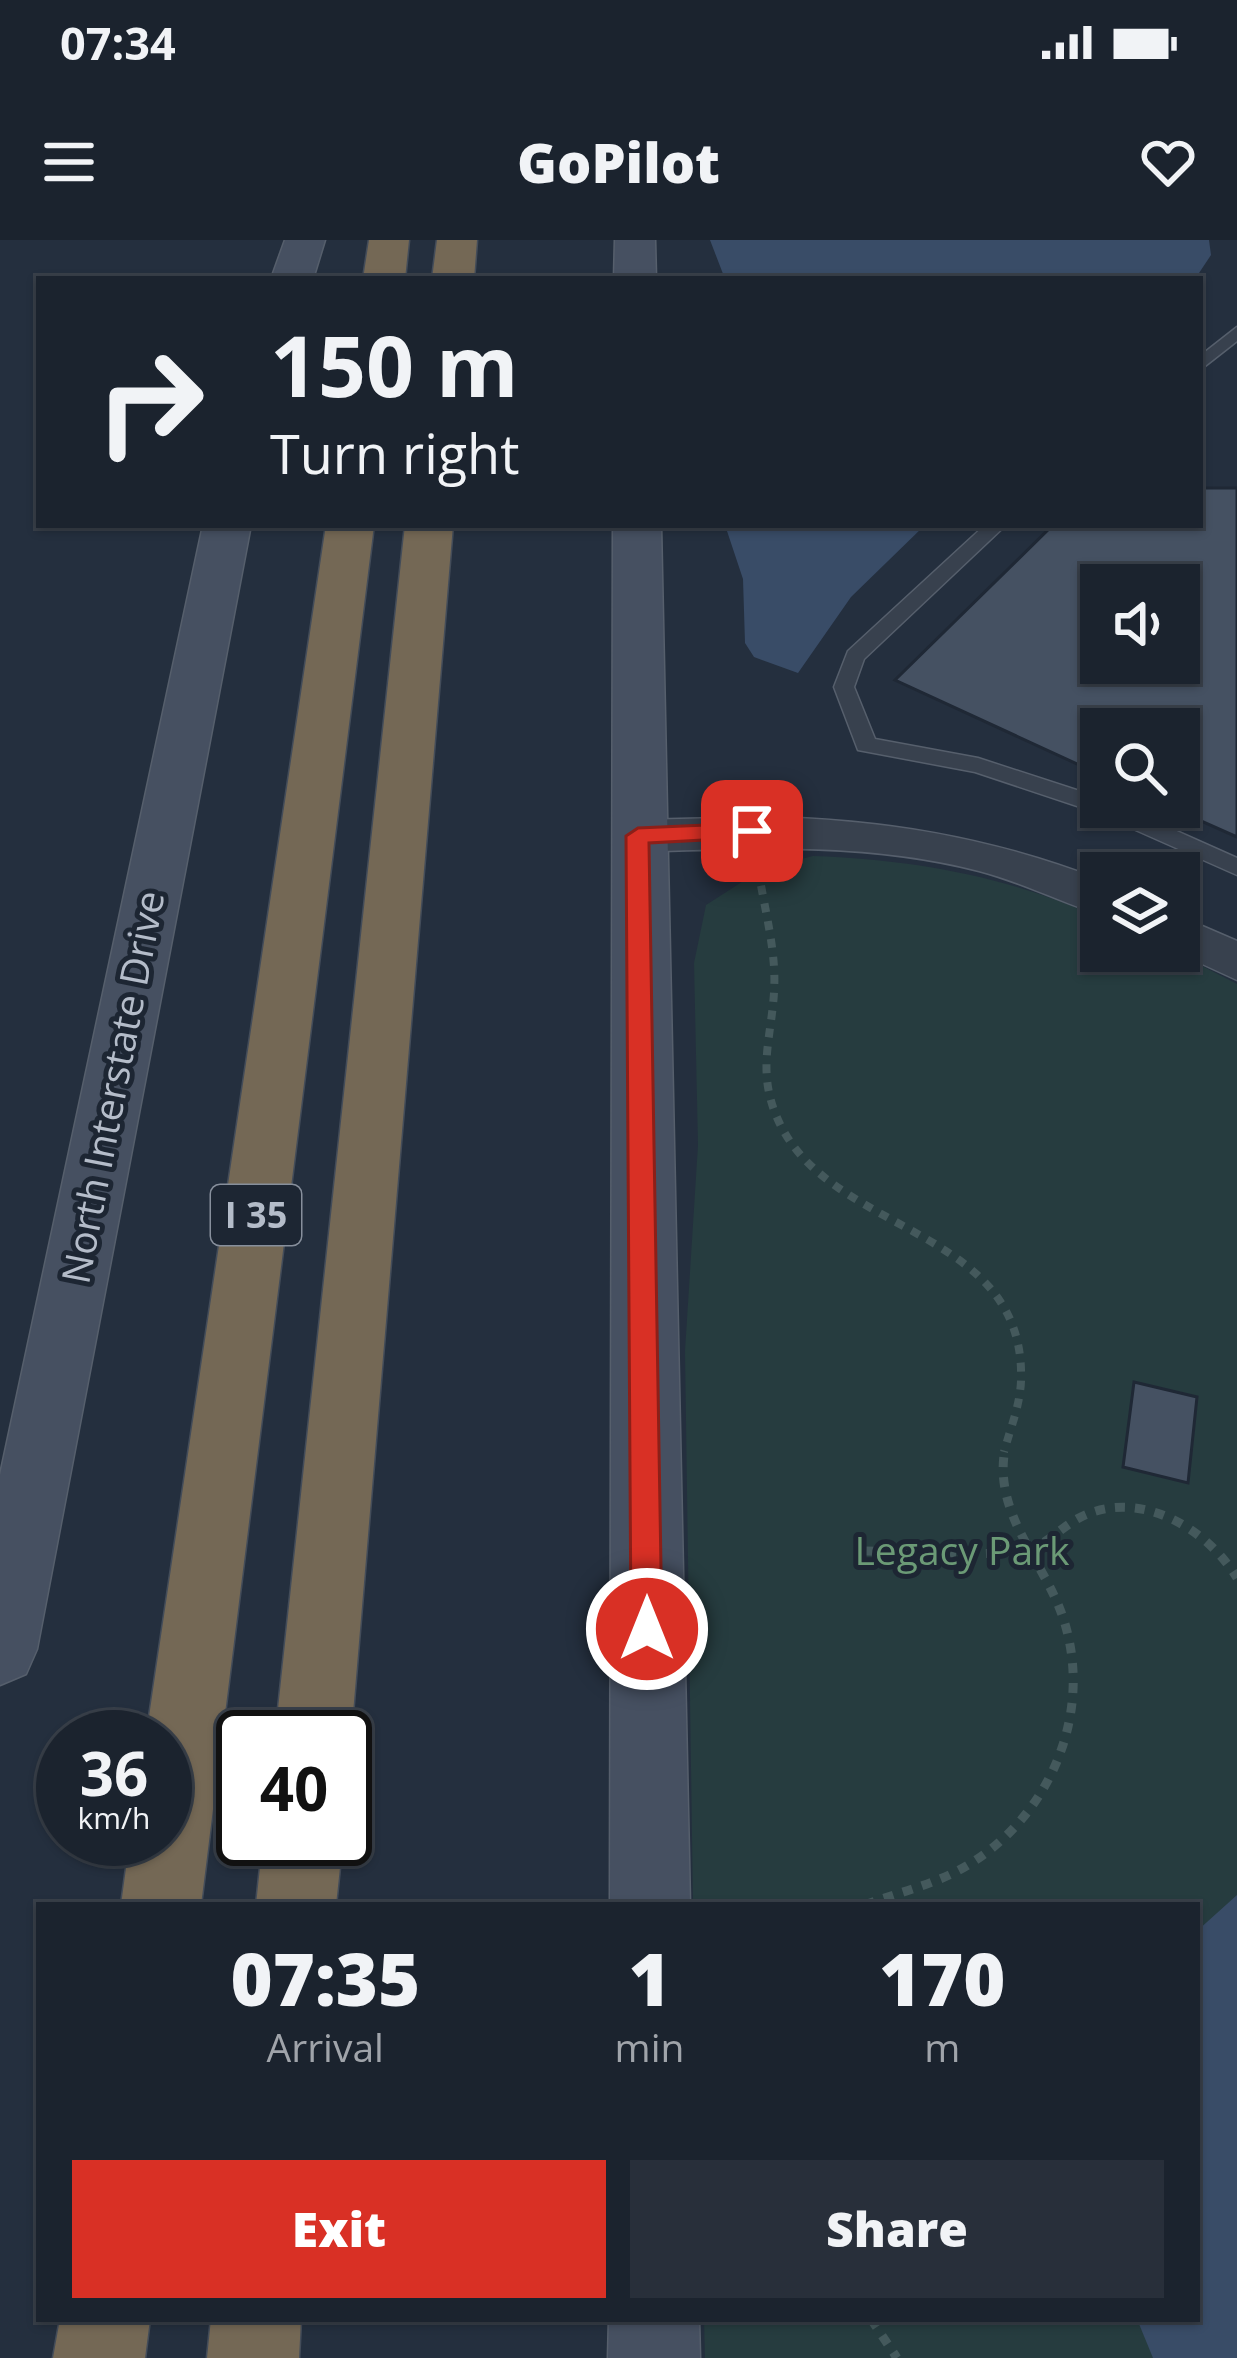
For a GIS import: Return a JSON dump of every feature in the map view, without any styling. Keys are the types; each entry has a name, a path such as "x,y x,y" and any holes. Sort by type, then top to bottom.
{"highway":[{"path":"384,276 389,240"},
{"path":"453,276 457,240"},
{"name":"I 35","path":"161,1902 350,528"},
{"path":"316,1710 429,528"},
{"path":"296,1902 300,1866"},
{"path":"99,2358 105,2322"},
{"path":"253,2358 256,2322"}],"street":[{"path":"293,276 305,240"},
{"path":"635,240 635,276"},
{"name":"North Interstate Drive","path":"0,1649 226,528"},
{"path":"637,528 650,1902"},
{"path":"638,836 752,831 920,839 999,858 1080,890"},
{"path":"1200,944 1237,962"},
{"path":"654,2322 654,2358"}],"lane":[{"path":"1203,362 1237,332"},
{"path":"993,528 855,656 844,687 866,745 978,765 1080,800"},
{"path":"1149,828 1237,867"}],"path":[{"path":"752,831 774,964 760,1055 770,1102 807,1163 840,1192 960,1258 989,1286 1010,1320 1019,1359 1020,1394 1000,1459 1014,1522 1054,1593 1071,1638 1075,1702 1065,1748 1035,1804 1002,1841 964,1868 873,1902"},
{"path":"866,1551 1030,1550 1087,1514 1139,1509 1167,1515 1191,1528 1216,1548 1237,1578"},
{"path":"873,2322 897,2358"}],"green space":[{"name":"Legacy Park","path":"813,856 924,866 995,881 1080,909 1080,972 1200,972 1200,965 1237,984 1237,2358 705,2358 704,2322 1200,2322 1200,1902 693,1902 685,1351 698,1145 694,963 706,905 762,869"}],"water":[{"path":"710,240 1209,240 1211,255 1197,276 724,276"},
{"path":"726,528 922,528 851,597 798,673 754,657 745,643 743,579"},
{"path":"1237,1895 1237,2358 1153,2358 1138,2322 1200,2322 1200,1928"}],"building":[{"path":"1203,488 1237,488 1237,837 1200,820 1200,708 1080,708 1080,765 895,680 1050,528 1203,528"},
{"path":"1134,1382 1197,1397 1188,1483 1123,1467"}],"route":[{"path":"647,1629 638,836 752,831"}]}
